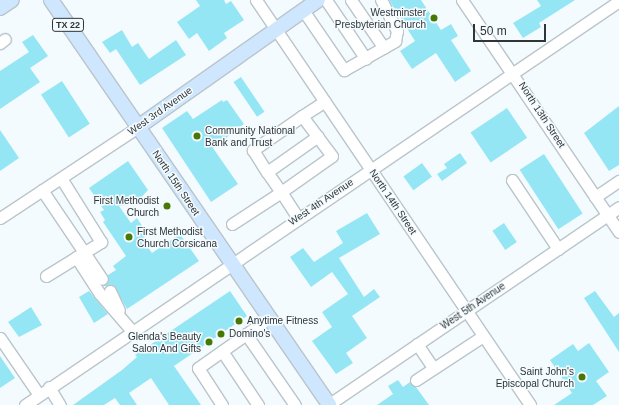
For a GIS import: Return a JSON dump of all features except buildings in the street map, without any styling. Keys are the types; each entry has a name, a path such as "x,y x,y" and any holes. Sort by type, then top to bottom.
{"main road":[{"path":"0,8 12,0"},
{"name":"North 15th Street","path":"51,0 329,405"},
{"name":"West 3rd Avenue","path":"138,128 318,0"}],"street":[{"name":"North 14th Street","path":"256,0 530,405"},
{"path":"326,0 366,59"},
{"path":"351,0 384,48"},
{"path":"303,10 340,68 350,69 395,41 397,31 381,0"},
{"name":"North 13th Street","path":"462,0 513,72 619,232"},
{"name":"West 4th Avenue","path":"25,405 231,263 619,1"},
{"path":"298,218 253,150 325,101"},
{"path":"232,224 332,156 302,116"},
{"name":"West 3rd Avenue","path":"0,218 138,128"},
{"path":"267,172 318,136"},
{"path":"46,276 100,242 61,178"},
{"path":"512,180 558,249"},
{"path":"595,197 619,181"},
{"path":"42,190 80,255 100,294 123,318"},
{"name":"West 5th Avenue","path":"329,405 466,310 619,207"},
{"path":"80,255 102,279"},
{"path":"110,291 123,318 132,331"},
{"path":"222,405 198,368 269,318"},
{"path":"246,334 295,405"},
{"path":"416,380 484,336"},
{"path":"0,338 39,395"},
{"path":"417,344 433,368"},
{"path":"222,351 258,405"},
{"path":"49,387 60,405"}],"place":[{"name":"Westminster Presbyterian Church","path":"434,18"},
{"name":"Community National Bank and Trust","path":"197,136"},
{"name":"First Methodist Church","path":"167,206"},
{"name":"First Methodist Church Corsicana","path":"129,237"},
{"name":"Anytime Fitness","path":"239,321"},
{"name":"Domino's","path":"221,334"},
{"name":"Glenda's Beauty Salon And Gifts","path":"209,342"},
{"name":"Saint John's Episcopal Church","path":"582,377"}]}
